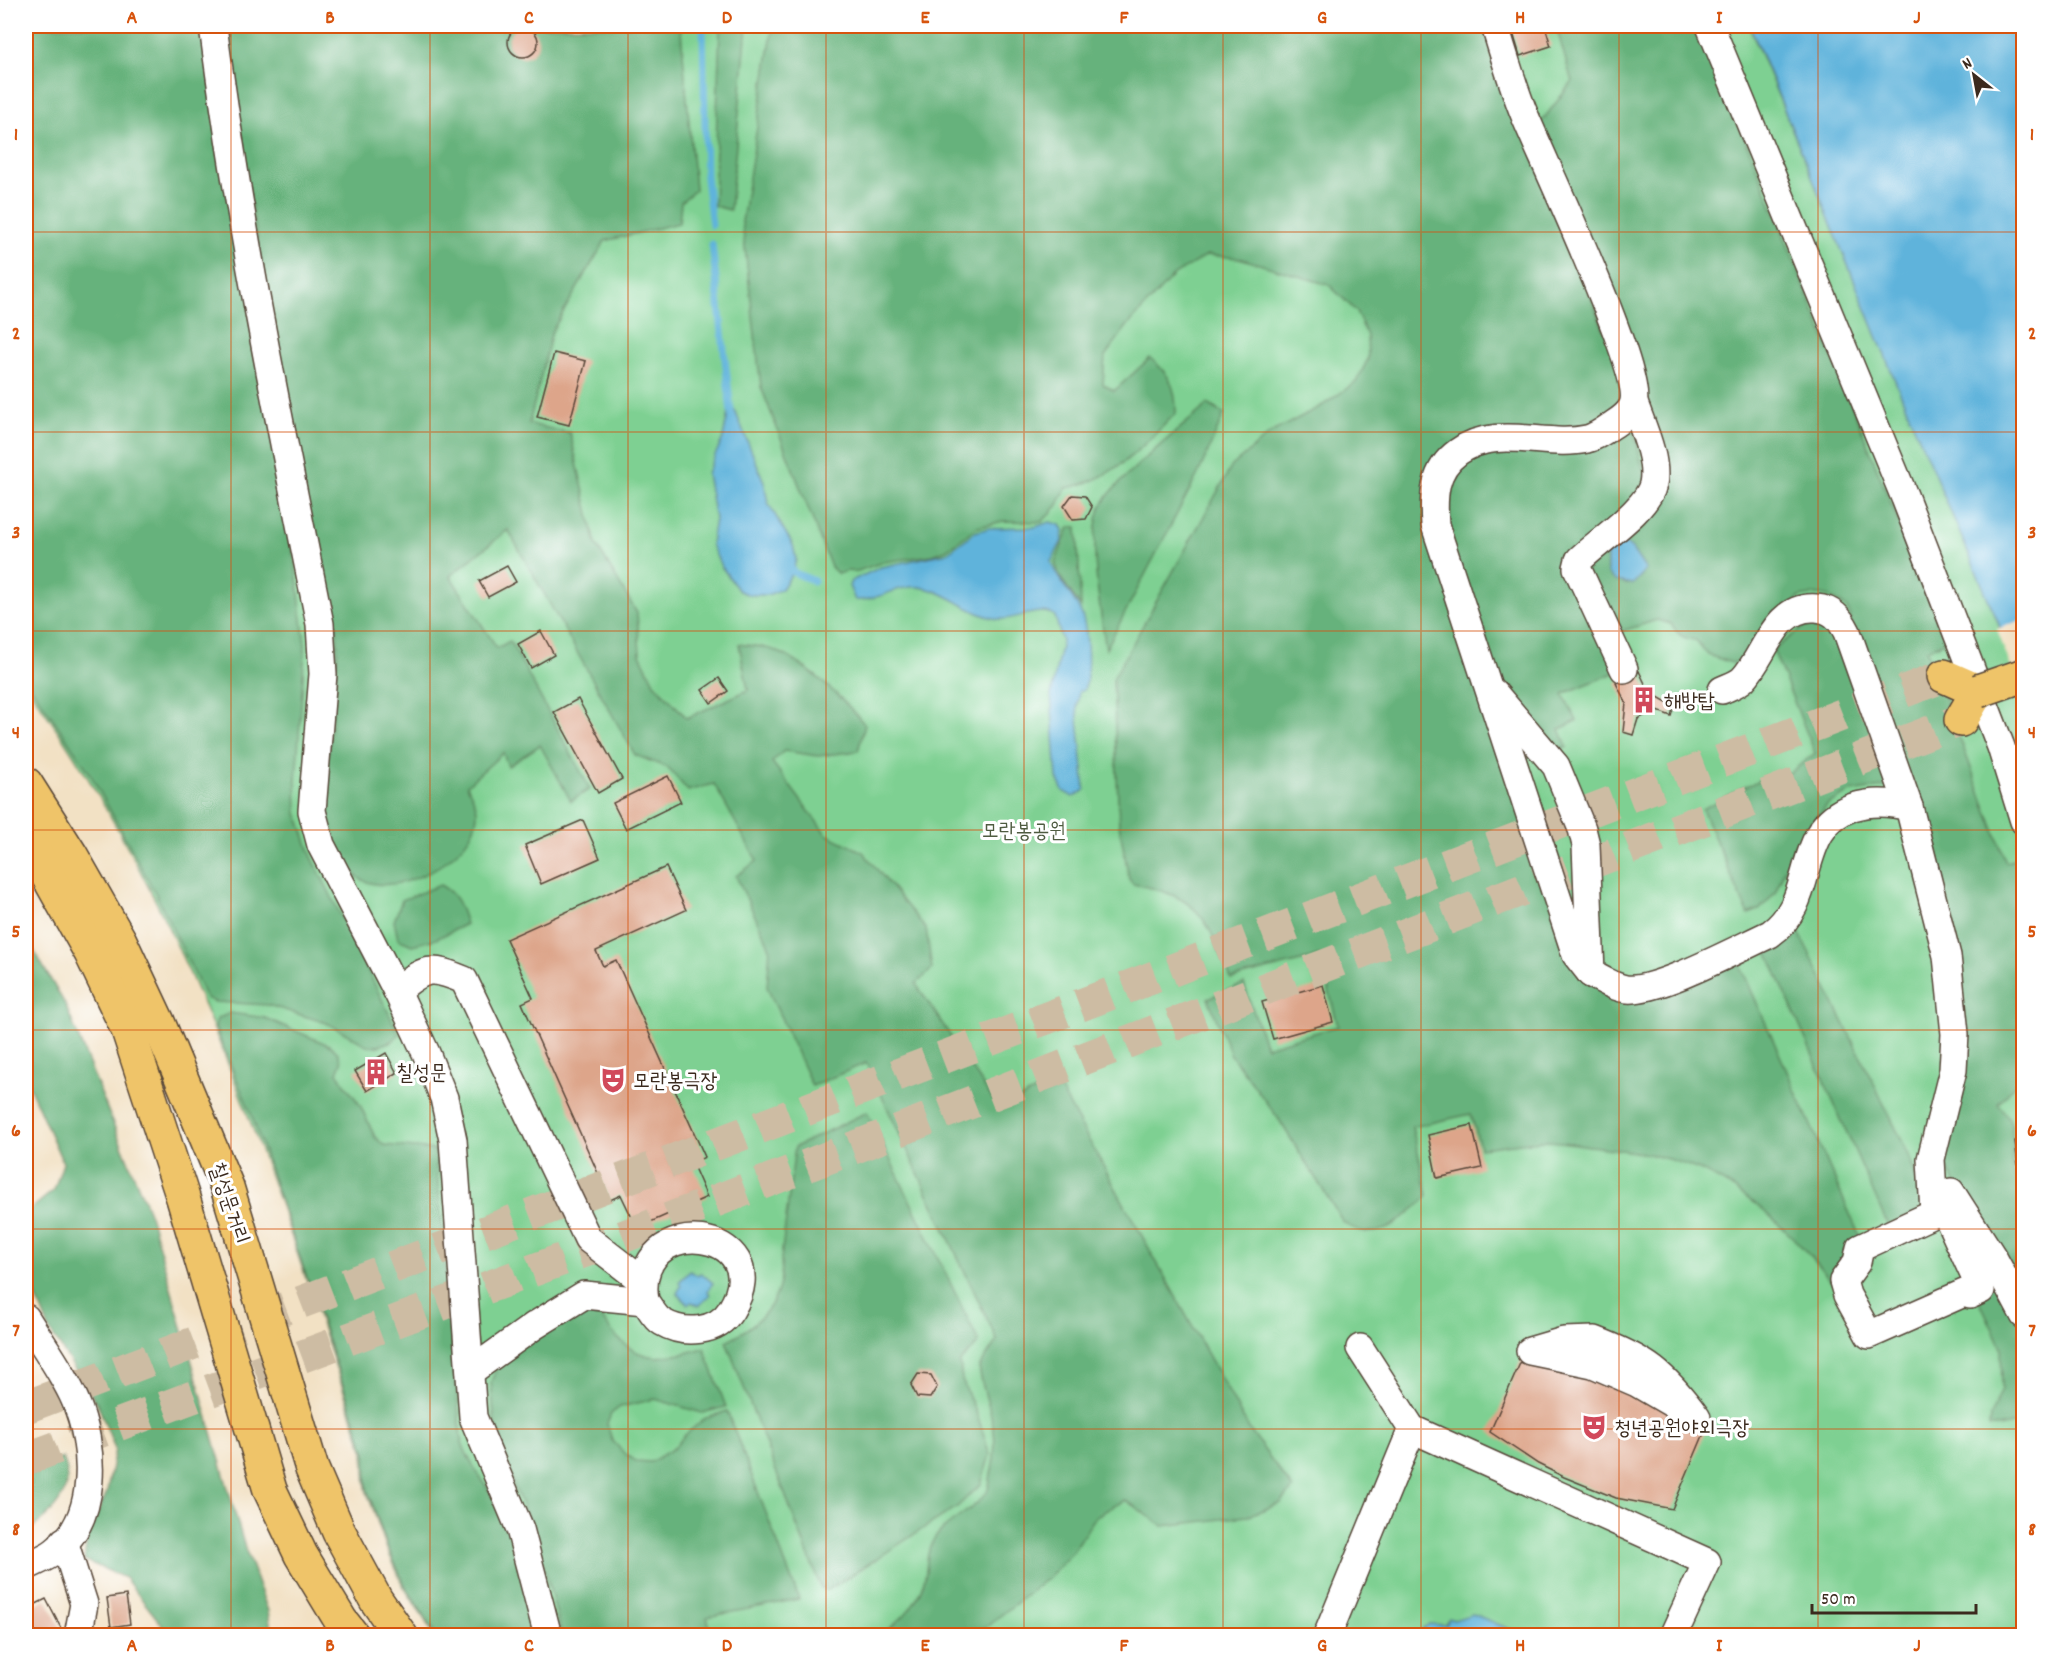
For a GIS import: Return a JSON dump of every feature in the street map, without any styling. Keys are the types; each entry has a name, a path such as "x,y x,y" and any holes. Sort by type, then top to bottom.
{"main road":[{"path":"1961,720 1978,691 2024,675"},
{"path":"1944,676 1978,691"},
{"name":"칠성문거리","path":"26,784 71,855 120,941 158,1022 227,1187 312,1469 350,1551 376,1600 401,1635"},
{"name":"칠성문거리","path":"26,837 91,953 128,1030 183,1198 270,1490 301,1555 341,1621 353,1635"}],"street":[{"path":"213,26 226,129 248,255 320,624 323,674 312,811 321,845 397,991 444,1098 453,1140 473,1417 519,1529 548,1635"},
{"path":"1495,26 1525,117 1564,202 1622,349 1634,384 1634,403 1652,461 1653,484 1646,500 1579,560 1577,568 1624,669"},
{"path":"1710,26 1729,65 1809,269 1905,498 2001,747 2024,821"},
{"path":"1634,403 1626,417 1588,439 1496,438 1475,441 1448,459 1437,477 1433,498 1435,525 1576,955 1591,974 1617,987 1644,988 1770,934 1784,924 1794,909 1815,840 1833,818 1846,810 1878,802 1908,807"},
{"path":"1722,690 1742,681 1776,628 1789,615 1810,607 1830,610 1841,621 1847,632 1908,807 1940,922 1954,1006 1953,1070 1931,1159 1934,1213"},
{"path":"1486,683 1552,760 1582,829 1587,856 1591,974"},
{"path":"397,991 415,975 438,969 464,980 588,1239 643,1291 584,1295 534,1326 471,1371"},
{"path":"1931,1159 1994,1259 2024,1315"},
{"path":"1944,1209 1981,1290 1970,1296 1964,1293 1869,1335 1847,1295 1843,1281 1857,1262 1860,1248 1934,1213 1944,1209"},
{"path":"26,1318 75,1400 88,1440 89,1487 80,1523 55,1552 26,1567"},
{"path":"1595,1340 1623,1351 1650,1365 1679,1394 1697,1418 1637,1383 1593,1364 1530,1350 1564,1341 1595,1340"},
{"path":"1360,1348 1412,1429 1707,1562 1673,1635"},
{"path":"1327,1635 1412,1429"},
{"path":"64,1541 84,1604 78,1635"}],"green space":[{"name":"모란봉공원","path":"26,26 1749,26 1998,622 2023,699 2023,1635 434,1635 404,1587 387,1549 366,1489 364,1451 297,1251 262,1152 183,959 137,865 85,774 26,685"},
{"path":"26,26 204,26 297,577 305,645 296,781 297,813 311,855 399,1034 392,1041 378,1046 368,1046 327,1023 268,1005 215,1002 206,998 156,894 89,772 26,679"},
{"path":"226,26 677,26 681,31 695,190 681,202 679,223 605,241 552,331 529,424 570,433 596,544 637,613 640,654 654,683 687,718 748,690 739,644 772,649 800,664 847,704 865,725 858,751 818,756 784,751 772,762 826,834 863,852 926,929 932,969 916,984 999,1109 1056,1081 1251,1432 1293,1489 1281,1503 1247,1516 1163,1526 1125,1500 1096,1516 1072,1553 1049,1577 976,1635 880,1635 904,1616 916,1600 924,1582 930,1548 938,1534 983,1498 988,1490 995,1441 992,1418 979,1368 997,1340 866,1063 812,1086 767,987 770,948 736,876 757,861 714,784 688,791 668,768 635,755 508,530 450,576 497,648 510,641 590,789 571,801 540,745 508,766 503,753 467,785 477,811 474,828 463,845 428,873 407,881 386,885 367,882 352,872 335,849 325,824 323,791 335,687 337,625 324,627 238,127"},
{"path":"720,26 747,26 730,210 714,206"},
{"path":"773,26 1484,26 1619,369 1621,391 1617,406 1586,429 1496,433 1432,474 1602,994 1737,958 1864,1246 1840,1292 1806,1251 1767,1214 1746,1197 1700,1171 1675,1161 1646,1154 1560,1142 1531,1142 1480,1148 1471,1114 1412,1127 1428,1196 1409,1213 1389,1227 1378,1231 1367,1232 1343,1222 1278,1118 1231,1055 1208,998 1244,984 1266,1047 1338,1026 1320,956 1231,979 1215,941 1199,914 1174,896 1133,884 1129,879 1119,824 1113,679 1232,466 1272,432 1323,405 1356,382 1368,359 1367,336 1356,311 1329,285 1239,258 1207,255 1174,275 1128,325 1105,356 1103,384 1114,391 1150,358 1167,376 1173,388 1176,413 1140,449 1099,478 1066,488 1058,505 1042,522 1003,521 976,528 946,550 933,555 883,562 855,572 847,571 838,574 831,567 761,387 742,222"},
{"path":"1556,26 1700,26 1946,641 1927,650 2006,862 2023,857 2023,1075 1998,1104 2007,1115 2011,1125 2012,1168 2017,1181 2023,1187 2023,1301 2004,1263 1948,1171 1941,1149 1961,1033 1848,610 1826,596 1799,597 1745,659 1732,663 1708,655 1696,640 1684,637 1671,624 1657,620 1616,633 1585,568 1607,552 1607,573 1626,584 1640,578 1646,570 1632,549 1623,542 1623,535 1658,492 1538,126 1572,82"},
{"path":"1208,404 1224,414 1200,470 1106,649 1095,556 1097,520 1101,507 1133,469"},
{"path":"1631,421 1647,483 1572,562 1616,672 1563,694 1577,721 1560,729 1567,747 1555,750 1499,688 1442,524 1454,464 1467,452"},
{"path":"1069,527 1077,527 1081,607 1060,577 1055,563"},
{"path":"1820,619 1832,625 1891,786 1850,792 1828,804 1795,844 1775,893 1759,910 1748,914 1702,809 1765,777 1791,772 1815,753 1773,650 1801,629"},
{"path":"440,885 454,897 460,906 466,924 436,939 412,945 398,939 394,921 402,900"},
{"path":"1795,924 1910,1157 1925,1210 1891,1233 1765,947"},
{"path":"26,937 65,1004 150,1215 245,1548 268,1611 272,1635 159,1635 162,1625 125,1578 84,1560 87,1538 107,1492 115,1449 97,1403 50,1331 26,1271 26,1213 54,1190 63,1163 26,1079"},
{"path":"230,1013 265,1018 331,1046 338,1053 341,1062 337,1073 360,1105 375,1137 384,1145 435,1150 461,1439 465,1451 498,1505 509,1528 534,1635 436,1635 406,1587 388,1548 367,1489 366,1453 252,1116 215,1027 217,1019"},
{"path":"867,1112 979,1342 960,1362 962,1380 978,1417 990,1455 981,1484 957,1507 828,1590 821,1588 726,1341 750,1327 760,1318 775,1298 779,1287 795,1147"},
{"path":"1940,1188 2023,1327 2023,1428 2020,1424 1989,1427 1990,1417 2002,1389 2001,1347 1976,1293"},
{"path":"587,1309 600,1316 624,1344 645,1355 655,1357 678,1355 704,1348 726,1407 702,1413 655,1399 620,1407 611,1414 607,1424 612,1440 636,1461 651,1462 674,1448 704,1419 727,1411 799,1599 707,1617 712,1635 562,1635 537,1541 507,1469 495,1426 491,1382 495,1372 522,1345"},
{"path":"63,1458 67,1470 64,1491 52,1510 26,1533 26,1473"}],"water":[{"path":"1750,26 2023,26 2023,699 1998,622 1910,417"},
{"path":"730,404 736,413 764,482 768,503 793,545 796,559 793,572 782,589 768,595 750,595 739,591 721,566 711,544 715,519 707,473 723,438"},
{"path":"1050,522 1060,525 1063,530 1062,541 1051,562 1079,608 1087,642 1086,683 1084,690 1079,691 1077,708 1085,790 1073,797 1063,791 1057,778 1051,695 1062,641 1055,616 1042,612 997,619 930,589 919,587 902,588 871,599 855,600 849,586 851,581 881,567 947,553 975,532 989,528 1035,527"},
{"path":"1623,542 1632,549 1646,570 1633,584 1615,581 1607,573 1607,552"},
{"path":"690,1271 697,1275 701,1273 713,1283 708,1291 710,1295 699,1306 692,1302 688,1304 677,1293 681,1286 679,1282"},
{"path":"1473,1614 1524,1635 1415,1635 1429,1624 1446,1625 1449,1618 1454,1620"}],"pier":[{"path":"2024,619 2024,702 1997,629"}],"building":[{"path":"1511,26 1545,26 1551,46 1520,56"},
{"path":"523,27 534,31 538,42 534,53 523,57 512,53 508,42 512,31"},
{"path":"554,353 586,361 569,425 537,417"},
{"path":"1072,495 1085,496 1092,507 1086,519 1073,520 1064,506"},
{"path":"507,566 516,582 488,597 479,581"},
{"path":"541,631 554,655 531,668 518,644"},
{"name":"해방탑","path":"1639,671 1649,692 1674,706 1671,716 1655,710 1638,719 1633,735 1623,732 1626,703 1616,683"},
{"path":"719,678 728,691 711,703 702,690"},
{"path":"578,699 622,779 598,793 554,712"},
{"path":"668,776 681,802 626,829 613,803"},
{"path":"583,820 600,858 541,884 525,845"},
{"name":"모란봉극장","path":"666,867 686,910 596,951 603,966 616,960 705,1157 692,1163 707,1197 637,1228 621,1195 610,1200 522,1003 533,998 506,939"},
{"path":"1323,985 1333,1022 1273,1039 1262,1002"},
{"name":"칠성문","path":"386,1053 397,1073 367,1091 355,1071"},
{"path":"1472,1125 1482,1168 1437,1178 1428,1135"},
{"path":"2024,1139 2024,1173 2019,1173 2015,1141"},
{"path":"1524,1354 1553,1359 1682,1414 1705,1431 1672,1509 1616,1498 1564,1477 1538,1464 1490,1432"},
{"path":"918,1374 931,1375 937,1387 930,1398 917,1397 911,1385"},
{"path":"126,1595 130,1624 111,1627 107,1598"},
{"path":"46,1599 65,1636 26,1636 26,1609"}],"waterway":[{"path":"703,26 706,177 712,225"},
{"path":"712,244 731,412"},
{"path":"790,566 793,572 814,581"}],"tunnel":[{"path":"26,1407 1944,676"},
{"path":"26,1459 612,1241 1961,720"}],"place":[{"name":"해방탑","path":"1644,700"},
{"name":"칠성문","path":"376,1072"},
{"name":"모란봉극장","path":"613,1080"},
{"name":"청년공원야외극장","path":"1594,1427"}]}
